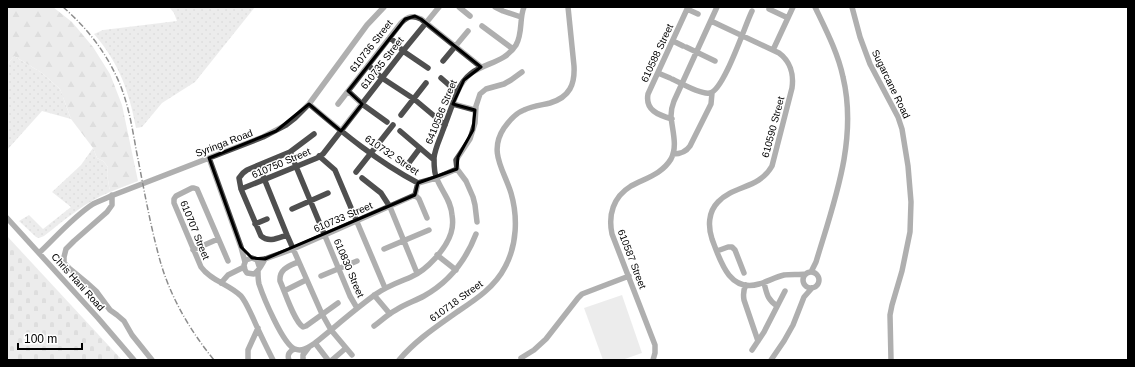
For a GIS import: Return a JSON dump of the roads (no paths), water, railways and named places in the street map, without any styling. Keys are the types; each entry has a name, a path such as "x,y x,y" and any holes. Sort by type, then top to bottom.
{"street":[{"name":"Syringa Road","path":"39,253 62,230 94,204 112,195 263,137 276,131 295,118 309,104 367,25 384,7"},
{"name":"610735 Street","path":"341,131 439,7"},
{"path":"459,7 470,16"},
{"path":"495,7 521,17"},
{"path":"482,26 513,49 519,38 521,17 524,7"},
{"name":"610718 Street","path":"399,360 425,335 483,294 499,277 505,267 513,245 516,226 511,194 499,164 497,151 498,141 504,128 517,114 524,110 557,100 565,95 572,85 574,66 568,7"},
{"path":"718,7 674,101 672,109 674,142 673,154 682,153 690,146 711,104 712,93 720,85 724,78 752,11"},
{"path":"773,50 793,7"},
{"path":"804,297 804,277 816,262 845,159 849,117 846,88 838,60 815,7"},
{"name":"Sugarcane Road","path":"852,7 860,37 870,64 898,117 902,129 909,171 912,219 909,244 890,315 892,360"},
{"path":"688,8 698,14"},
{"name":"610588 Street","path":"672,118 656,113 652,110 647,98 688,8"},
{"path":"769,9 788,18"},
{"name":"610736 Street","path":"338,104 401,22 410,16 416,16 426,22"},
{"name":"610590 Street","path":"711,21 783,56 788,63 793,80 774,161 770,170 760,180 726,196 716,203 709,220 709,229 722,265 736,282 746,285"},
{"path":"426,22 481,67"},
{"path":"444,61 468,31"},
{"path":"390,38 403,51 428,68"},
{"path":"673,41 716,61"},
{"name":"6410586 Street","path":"300,354 374,295 385,288 417,274 437,255 452,231 452,210 448,197 436,178 434,160 435,152 457,92 464,80 473,71 506,56 513,49"},
{"path":"368,65 382,78 414,99 445,126"},
{"path":"477,222 473,197 466,181 457,169 456,164 458,157 466,146 473,130 478,98 483,91 490,87 504,84 522,72"},
{"path":"658,72 700,92 712,93"},
{"path":"441,78 457,92"},
{"path":"401,115 426,83"},
{"path":"348,91 362,104 387,122"},
{"name":"610732 Street","path":"309,104 341,131 371,153 398,172 418,183 436,178 457,169"},
{"path":"453,104 475,110"},
{"path":"356,172 393,125"},
{"name":"610750 Street","path":"241,189 319,156 326,150 341,131"},
{"path":"400,131 434,160"},
{"path":"287,235 268,240 261,236 241,189 239,181 240,176 247,170 290,152 314,134"},
{"path":"408,164 420,148"},
{"name":"610830 Street","path":"290,152 326,235 350,296 357,308"},
{"name":"610587 Street","path":"653,360 655,345 612,234 610,224 611,213 615,203 622,194 630,187 666,167 673,154"},
{"path":"319,156 335,170 385,288"},
{"path":"209,158 241,247 247,269 259,283"},
{"path":"259,166 298,262 322,314 332,330 352,355"},
{"path":"362,178 381,193 390,207 417,274"},
{"path":"418,183 415,195 419,199 427,218"},
{"name":"610707 Street","path":"218,239 197,190 192,188 176,196 174,203 201,267 205,272 242,297 273,360"},
{"path":"292,209 328,193"},
{"path":"112,195 112,205 107,212 66,249 64,262 96,291 110,310 124,321 136,340 152,360"},
{"name":"610733 Street","path":"257,264 415,195"},
{"name":"Chris Hani Road","path":"7,218 134,360"},
{"path":"255,224 267,218"},
{"path":"384,249 429,230"},
{"path":"374,326 396,310 423,297 444,282 456,270 469,252 476,234"},
{"path":"193,250 218,239 228,261"},
{"path":"241,247 257,264 259,283 274,319 286,340 300,354"},
{"path":"717,251 732,247 735,250 744,273"},
{"path":"437,255 456,270"},
{"path":"247,269 249,258 257,264"},
{"path":"321,276 357,260"},
{"path":"298,262 284,269 280,275 280,281 295,316 302,326 306,326 338,303"},
{"path":"771,360 793,325 804,297 818,283 819,279 817,275 816,262"},
{"path":"221,283 228,275 257,264"},
{"path":"758,341 744,300 743,290 746,285 757,285 779,277 793,275 814,273 817,275"},
{"path":"793,275 808,287 812,288"},
{"path":"521,358 534,350 546,338 582,294 629,276"},
{"path":"284,291 306,280"},
{"path":"764,283 768,298 777,306"},
{"path":"752,350 764,332 785,291"},
{"path":"374,295 390,314"},
{"path":"248,360 248,350 258,328"},
{"path":"286,340 289,357"},
{"path":"315,343 328,360"},
{"path":"332,360 346,348"},
{"path":"289,357 291,351 300,354"}],"railway":[{"path":"63,7 80,23 95,41 114,71 119,82 129,115 149,214 162,268 173,296 187,323 214,360"}]}
